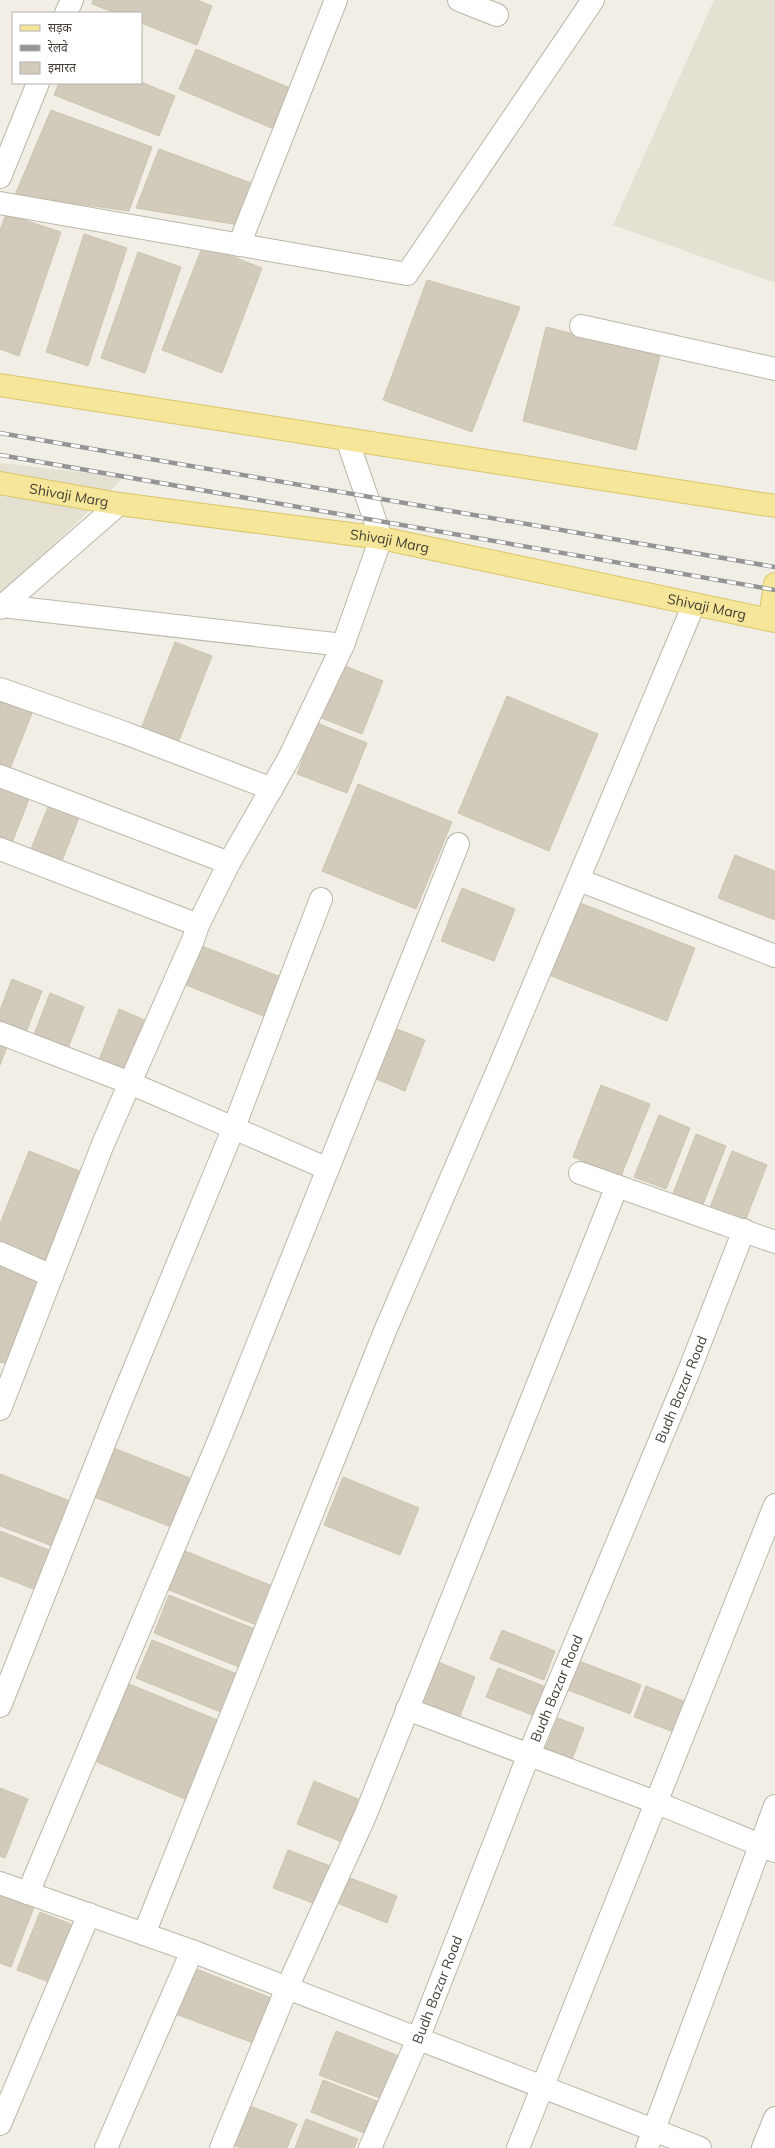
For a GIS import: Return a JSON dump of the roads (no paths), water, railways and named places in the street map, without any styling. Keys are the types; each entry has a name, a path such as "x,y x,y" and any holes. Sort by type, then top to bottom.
{"main road":[{"path":"0,385 775,506"},
{"name":"Shivaji Marg","path":"0,483 119,504 381,538 772,620"},
{"path":"772,620 775,584"}],"street":[{"path":"66,12 72,0"},
{"path":"239,245 336,0"},
{"path":"460,0 497,15"},
{"path":"0,203 407,274 593,0"},
{"path":"0,177 7,142 37,84"},
{"path":"581,326 775,369"},
{"path":"0,1409 103,1144 193,940 198,925 229,863 289,758 343,645 381,538 347,439"},
{"path":"1,607 119,504"},
{"path":"144,1934 385,1331 579,880 694,604"},
{"path":"1,607 343,645"},
{"path":"0,689 125,733 272,789"},
{"path":"0,776 229,863"},
{"path":"28,1893 222,1433 458,844"},
{"path":"0,849 198,925"},
{"path":"579,880 775,956"},
{"path":"0,1706 119,1406 234,1127 321,898"},
{"path":"0,1033 130,1083 328,1169"},
{"path":"580,1173 775,1242"},
{"path":"221,2148 287,1988 365,1816 617,1186"},
{"name":"Budh Bazar Road","path":"370,2148 418,2039 529,1754 688,1371 744,1230"},
{"path":"0,1253 52,1276"},
{"path":"518,2148 655,1802 775,1505"},
{"path":"407,1709 655,1802 767,1848"},
{"path":"650,2139 767,1848 775,1806"},
{"path":"0,1883 192,1951 543,2087 650,2139 700,2148"},
{"path":"0,2124 89,1914"},
{"path":"106,2148 192,1951"},
{"path":"763,2148 775,2118"}],"railway":[{"path":"0,433 775,567"},
{"path":"0,455 775,590"}]}
